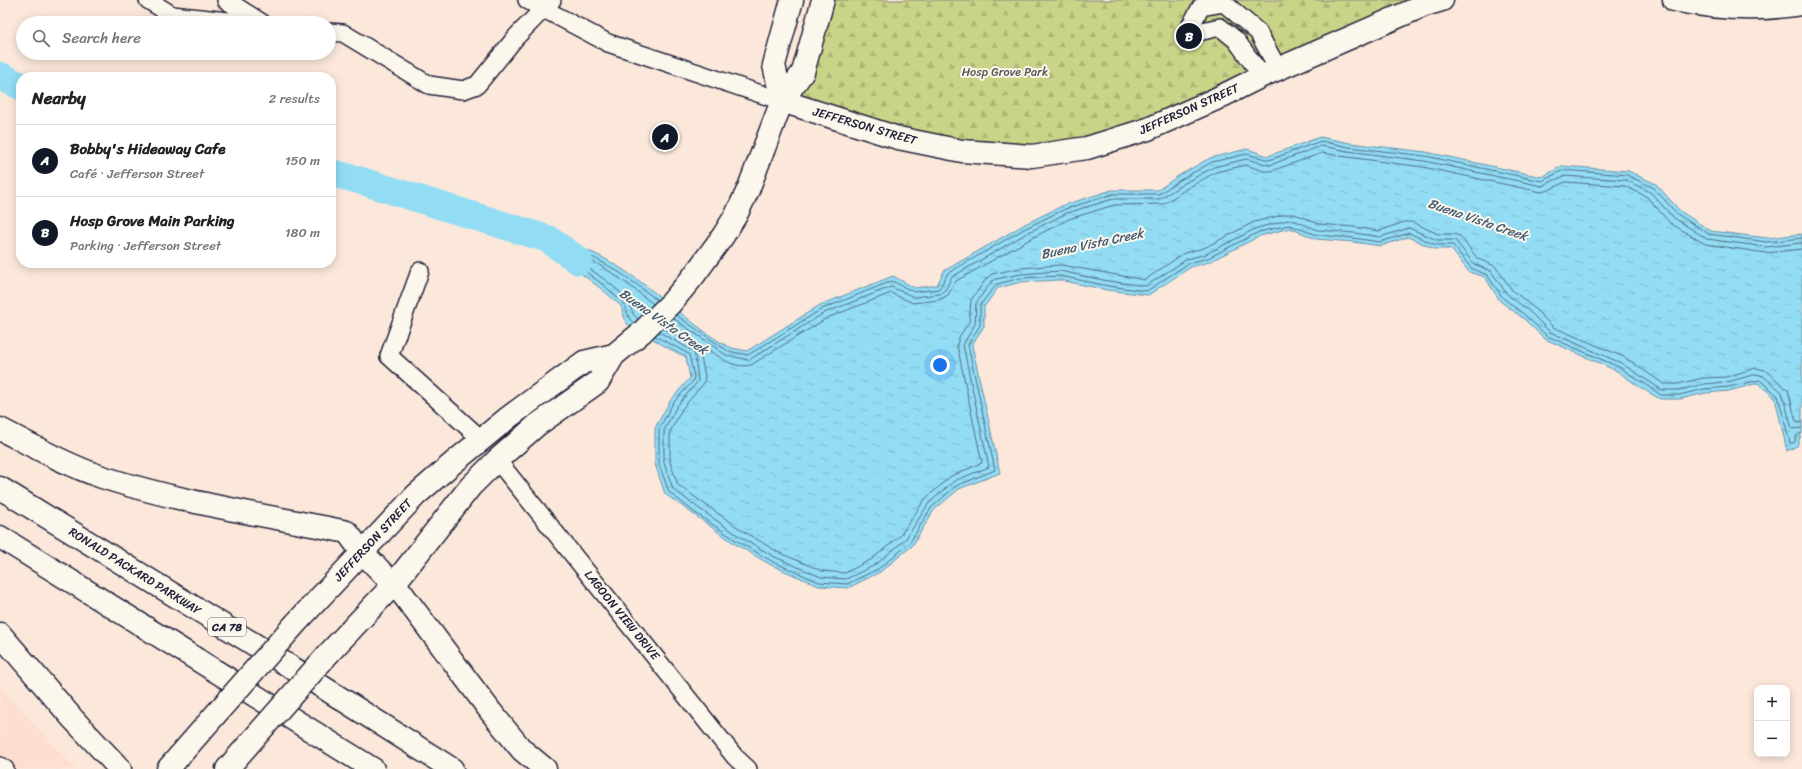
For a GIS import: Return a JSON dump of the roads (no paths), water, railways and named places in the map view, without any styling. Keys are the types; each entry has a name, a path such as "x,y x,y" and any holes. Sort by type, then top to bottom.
{"main road":[{"path":"782,101 774,65 792,0"},
{"path":"782,101 803,72 823,0"},
{"name":"JEFFERSON STREET","path":"227,769 329,653 394,584 470,487 497,460 538,425 598,382 614,355 642,332 671,303 692,278 736,215 748,190 782,101 898,138 962,150 1032,156 1087,148 1148,129 1270,73 1425,5 1442,0"},
{"path":"1674,0 1695,5 1737,9 1802,4"},
{"name":"JEFFERSON STREET","path":"168,769 296,623 416,494 481,439 584,362 614,355"},
{"path":"0,429 53,456 100,476 180,499 347,532 362,552 405,596 491,712 522,750 545,769"},
{"name":"RONALD PACKARD PARKWAY","path":"0,488 299,672 452,769"},
{"path":"0,537 373,769"},
{"path":"0,634 73,719 120,769"}],"street":[{"path":"148,0 172,15 181,16"},
{"path":"226,0 251,16"},
{"path":"526,0 548,4 608,43 782,101"},
{"path":"1224,3 1258,32 1270,73 1236,40 1220,27 1184,35 1201,8 1224,3"},
{"path":"336,33 343,34 429,85 463,90 477,85 516,38 548,4"},
{"path":"420,271 389,356 481,439"},
{"name":"LAGOON VIEW DRIVE","path":"497,460 735,757 748,769"},
{"path":"0,766 5,769"}],"water":[{"path":"1320,137 1350,143 1426,152 1542,177 1562,166 1628,171 1656,184 1680,211 1711,231 1767,238 1802,234 1802,432 1797,446 1787,451 1775,398 1758,383 1729,391 1706,393 1680,399 1660,399 1617,371 1545,339 1524,319 1500,301 1485,277 1469,272 1451,249 1435,249 1408,237 1381,246 1316,239 1290,228 1260,236 1209,262 1191,267 1148,295 1107,290 1060,280 1021,282 998,288 984,307 984,326 972,345 1000,473 959,489 934,510 912,546 880,572 848,588 819,586 771,565 735,544 665,494 655,464 655,428 670,401 690,378 686,357 626,323 621,306 604,291 550,250 548,239 568,243 604,258 637,279 726,346 747,351 820,305 893,276 915,288 937,285 944,271 1025,224 1064,205 1112,190 1158,190 1178,176 1210,158 1247,149 1268,156"}],"waterway":[{"name":"Buena Vista Creek","path":"0,76 16,84"},
{"name":"Buena Vista Creek","path":"336,174 548,239 579,261"}],"place":[{"name":"Hosp Grove Main Parking","path":"1189,36"},
{"name":"Bobby's Hideaway Cafe","path":"665,137"}],"park label":[{"name":"Hosp Grove Park","path":"1005,72"}]}
